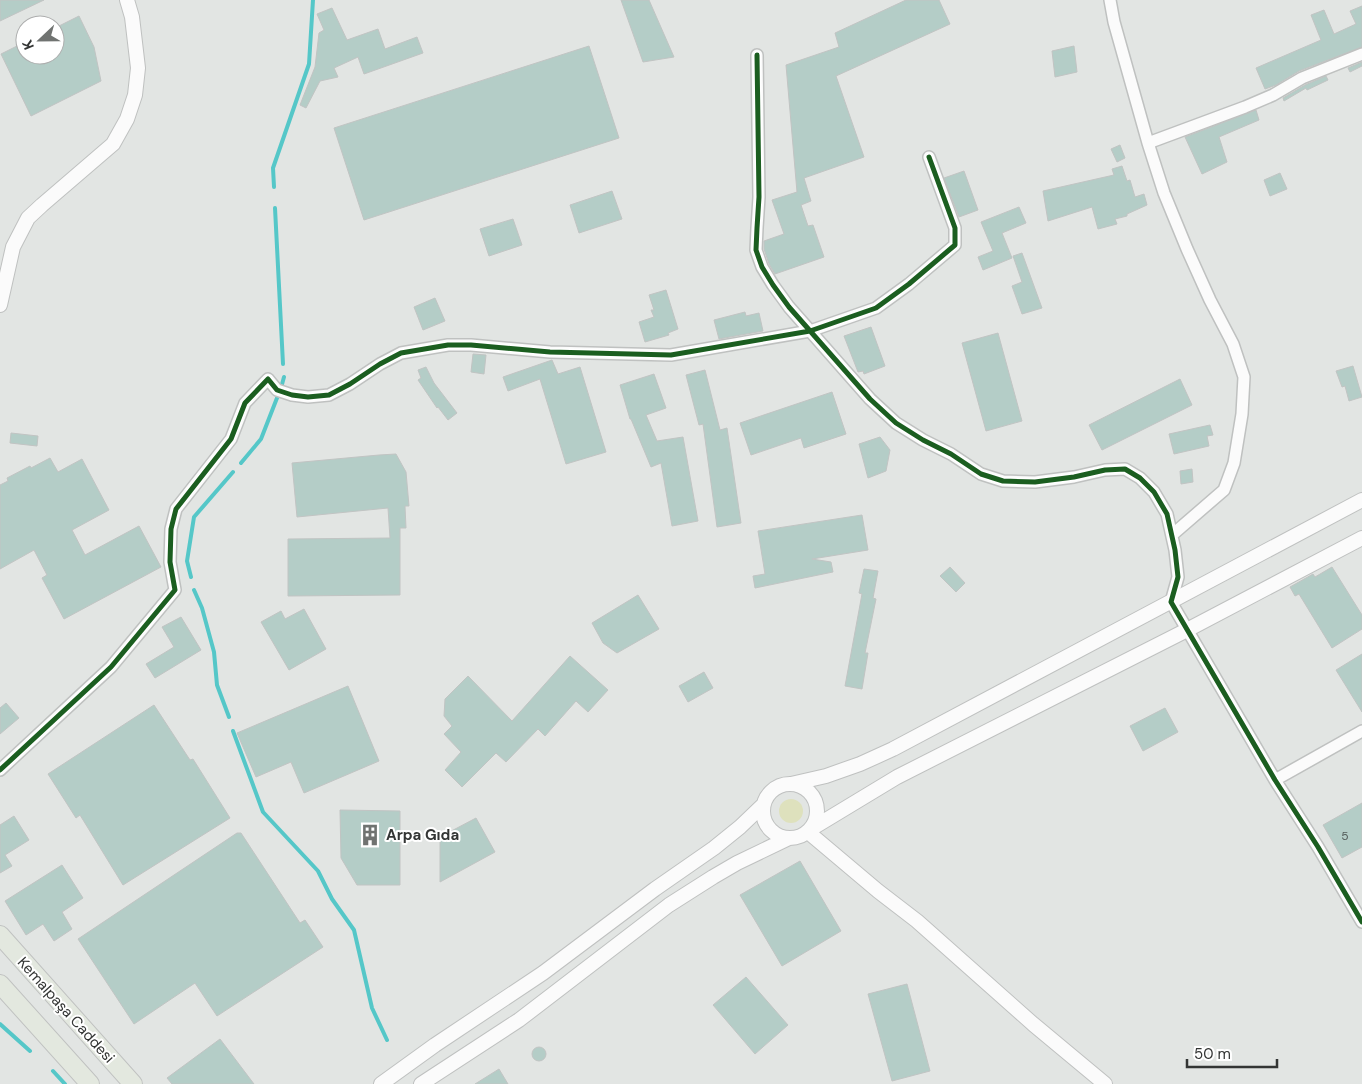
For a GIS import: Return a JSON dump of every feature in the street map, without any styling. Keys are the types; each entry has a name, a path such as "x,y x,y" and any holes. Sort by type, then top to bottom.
{"main road":[{"name":"Kemalpaşa Caddesi","path":"0,935 133,1084"},
{"path":"0,984 90,1084"}],"street":[{"path":"0,305 13,247 28,218 113,144 126,119 135,95 138,68 132,17 127,0"},
{"path":"1110,0 1114,22 1164,193 1187,250 1233,344 1244,377 1242,414 1234,464 1224,490 1172,536"},
{"path":"1148,143 1250,105 1274,95 1302,78 1362,54"},
{"path":"758,56 759,198 756,250 762,267 773,285 789,307 870,399 896,423 923,440 951,454 980,474 1003,481 1035,482 1074,477 1105,470 1124,469 1140,478 1154,492 1167,514 1175,550 1178,576 1171,602 1275,780 1318,847 1362,922"},
{"path":"0,770 111,667 176,590 170,562 171,529 176,510 231,438 245,403 268,379 276,390 292,395 329,395 401,353 448,344 550,352 671,355 810,331 876,308 954,245 955,228 929,157"},
{"path":"381,1084 543,972 655,889 683,871 740,827 764,804 770,793 779,786 826,776 894,749 1362,500"},
{"path":"764,804 763,812 768,828 781,837 802,836 897,777 1188,630 1362,538"},
{"path":"1275,780 1362,731"},
{"path":"790,784 807,790 813,796 817,813 815,822 809,831"},
{"path":"809,831 878,891 917,921 1033,1024 1105,1084"},
{"path":"421,1084 519,1020 669,905 737,863 789,838"}],"green space":[{"path":"791,799 800,802 803,811 800,820 791,823 782,820 779,811 782,802"}],"building":[{"path":"0,0 44,0 0,21"},
{"path":"621,0 649,0 674,57 643,62"},
{"path":"906,0 939,0 950,24 836,76 864,157 804,178 811,201 801,205 808,226 813,225 824,257 775,274 764,249 764,241 784,234 772,200 797,192 786,65 839,47 835,33"},
{"path":"1362,6 1362,47 1299,71 1276,85 1265,89 1256,68 1321,40 1311,15 1324,10 1334,34 1356,24 1350,11"},
{"path":"332,8 347,40 378,29 385,49 417,37 423,53 364,74 358,57 334,68 338,77 320,81 306,108 300,105 315,67 319,33 324,30 317,14"},
{"path":"79,16 94,47 101,81 31,116 1,54 15,47 15,65 65,65 65,23"},
{"path":"589,46 619,138 364,220 334,128"},
{"path":"1074,46 1077,72 1055,77 1052,51"},
{"path":"1362,62 1362,66 1350,72 1348,68"},
{"path":"1326,76 1328,80 1307,90 1306,88 1284,101 1283,98 1305,85"},
{"path":"1256,110 1259,120 1219,137 1227,162 1202,174 1185,137"},
{"path":"1120,145 1125,158 1117,162 1111,149"},
{"path":"1122,166 1127,181 1130,180 1135,197 1144,194 1147,205 1127,214 1127,216 1115,219 1117,224 1098,229 1092,207 1048,221 1043,191 1114,175 1112,169"},
{"path":"964,171 978,210 959,217 944,178"},
{"path":"1280,173 1287,189 1270,196 1264,180"},
{"path":"612,191 622,219 579,233 570,205"},
{"path":"1019,207 1026,223 1002,233 1012,258 983,270 978,257 993,251 981,222"},
{"path":"513,219 522,245 489,256 480,229"},
{"path":"1022,253 1042,308 1022,314 1012,286 1022,282 1013,256"},
{"path":"666,290 678,329 668,333 669,335 645,342 639,322 654,317 651,310 654,310 649,295"},
{"path":"435,298 445,321 423,330 414,307"},
{"path":"745,312 746,316 759,313 763,331 719,339 714,320"},
{"path":"871,327 885,366 864,374 863,371 858,372 844,336"},
{"path":"998,333 1022,421 986,431 962,343"},
{"path":"473,354 486,355 484,374 471,372"},
{"path":"552,360 558,374 580,367 606,452 566,464 540,379 508,391 503,377"},
{"path":"1353,366 1362,397 1349,401 1345,386 1342,387 1336,371"},
{"path":"426,367 434,383 457,413 448,420 437,408 418,380 421,378 418,370"},
{"path":"705,370 720,430 727,428 741,523 717,527 703,424 699,425 686,375"},
{"path":"654,374 666,408 646,415 657,441 683,437 698,521 672,526 661,463 651,467 630,419 620,385"},
{"path":"1180,379 1192,405 1102,450 1089,425"},
{"path":"832,392 846,434 804,448 801,438 751,455 740,423"},
{"path":"1210,425 1213,435 1207,436 1209,446 1174,454 1169,434"},
{"path":"11,433 38,436 37,446 10,443"},
{"path":"880,437 890,450 886,471 868,478 859,444"},
{"path":"396,454 406,472 409,506 405,506 406,528 400,528 400,595 288,596 288,539 390,538 388,508 297,517 292,463"},
{"path":"50,458 58,472 82,459 109,510 72,530 85,555 139,526 161,567 64,619 42,578 47,575 34,550 0,569 0,485 8,481 7,478"},
{"path":"1192,469 1193,482 1181,484 1180,471"},
{"path":"862,515 868,550 812,559 831,562 833,572 755,588 753,576 765,574 758,531"},
{"path":"950,567 965,583 956,592 940,576"},
{"path":"1332,567 1362,615 1362,629 1332,648 1299,594 1295,596 1290,587 1313,574 1315,577"},
{"path":"864,569 878,571 873,598 876,599 865,653 868,653 862,689 845,686 862,594 859,593"},
{"path":"638,595 659,629 617,653 603,643 592,623"},
{"path":"304,609 326,649 289,670 261,622 281,611 285,619"},
{"path":"181,617 201,650 155,678 146,664 174,647 162,627"},
{"path":"1362,654 1362,712 1336,670"},
{"path":"570,656 608,690 588,712 576,701 545,736 538,729 506,762 496,753 462,787 445,770 461,752 444,734 452,726 444,716 445,699 468,676 512,721"},
{"path":"704,672 713,688 688,702 679,686"},
{"path":"348,686 379,761 304,793 291,762 256,777 237,733"},
{"path":"6,703 19,718 0,734 0,708"},
{"path":"154,705 190,760 193,759 230,818 123,885 80,815 76,818 48,774"},
{"path":"1165,708 1178,732 1143,751 1130,726"},
{"path":"1362,803 1362,847 1342,858 1323,825"},
{"name":"Arpa Gıda","path":"340,810 400,811 400,885 357,885 341,858"},
{"path":"14,816 29,840 5,855 12,866 0,873 0,825"},
{"path":"476,818 495,852 440,882 440,837"},
{"path":"237,833 241,833 300,923 305,920 323,947 217,1016 195,983 134,1024 78,939"},
{"path":"800,861 841,931 782,966 740,895"},
{"path":"62,865 83,898 62,912 72,929 54,941 43,924 26,935 5,901"},
{"path":"746,977 788,1025 755,1054 713,1005"},
{"path":"907,984 930,1071 892,1081 868,994"},
{"path":"220,1039 254,1084 172,1084 167,1078"},
{"path":"539,1047 544,1049 546,1054 544,1059 539,1061 534,1059 532,1054 534,1049"},
{"path":"499,1069 508,1084 475,1084"}],"waterway":[{"path":"274,187 273,168 309,64 313,0"},
{"path":"275,208 283,364"},
{"path":"281,388 284,377"},
{"path":"241,463 261,439 277,398"},
{"path":"191,577 187,561 194,517 233,472"},
{"path":"194,590 202,608 214,652 217,685 229,717"},
{"path":"233,731 263,812 318,871 332,899 354,930 372,1008 387,1040"},
{"path":"0,1024 30,1051"},
{"path":"53,1071 65,1084"}],"cycle path":[{"path":"757,55 759,197 756,250 762,267 773,285 789,307 870,399 896,423 923,440 951,454 981,474 1003,481 1035,482 1074,477 1105,470 1125,469 1140,478 1154,492 1167,514 1175,550 1178,577 1171,602 1275,780 1318,847 1362,922"},
{"path":"0,770 111,667 175,590 170,562 171,529 176,509 231,439 245,403 268,379 277,390 292,395 308,397 329,395 401,353 448,345 471,345 550,352 671,355 810,331 876,308 909,284 955,245 955,228 929,157"}],"place":[{"name":"Arpa Gıda","path":"370,835"}]}
